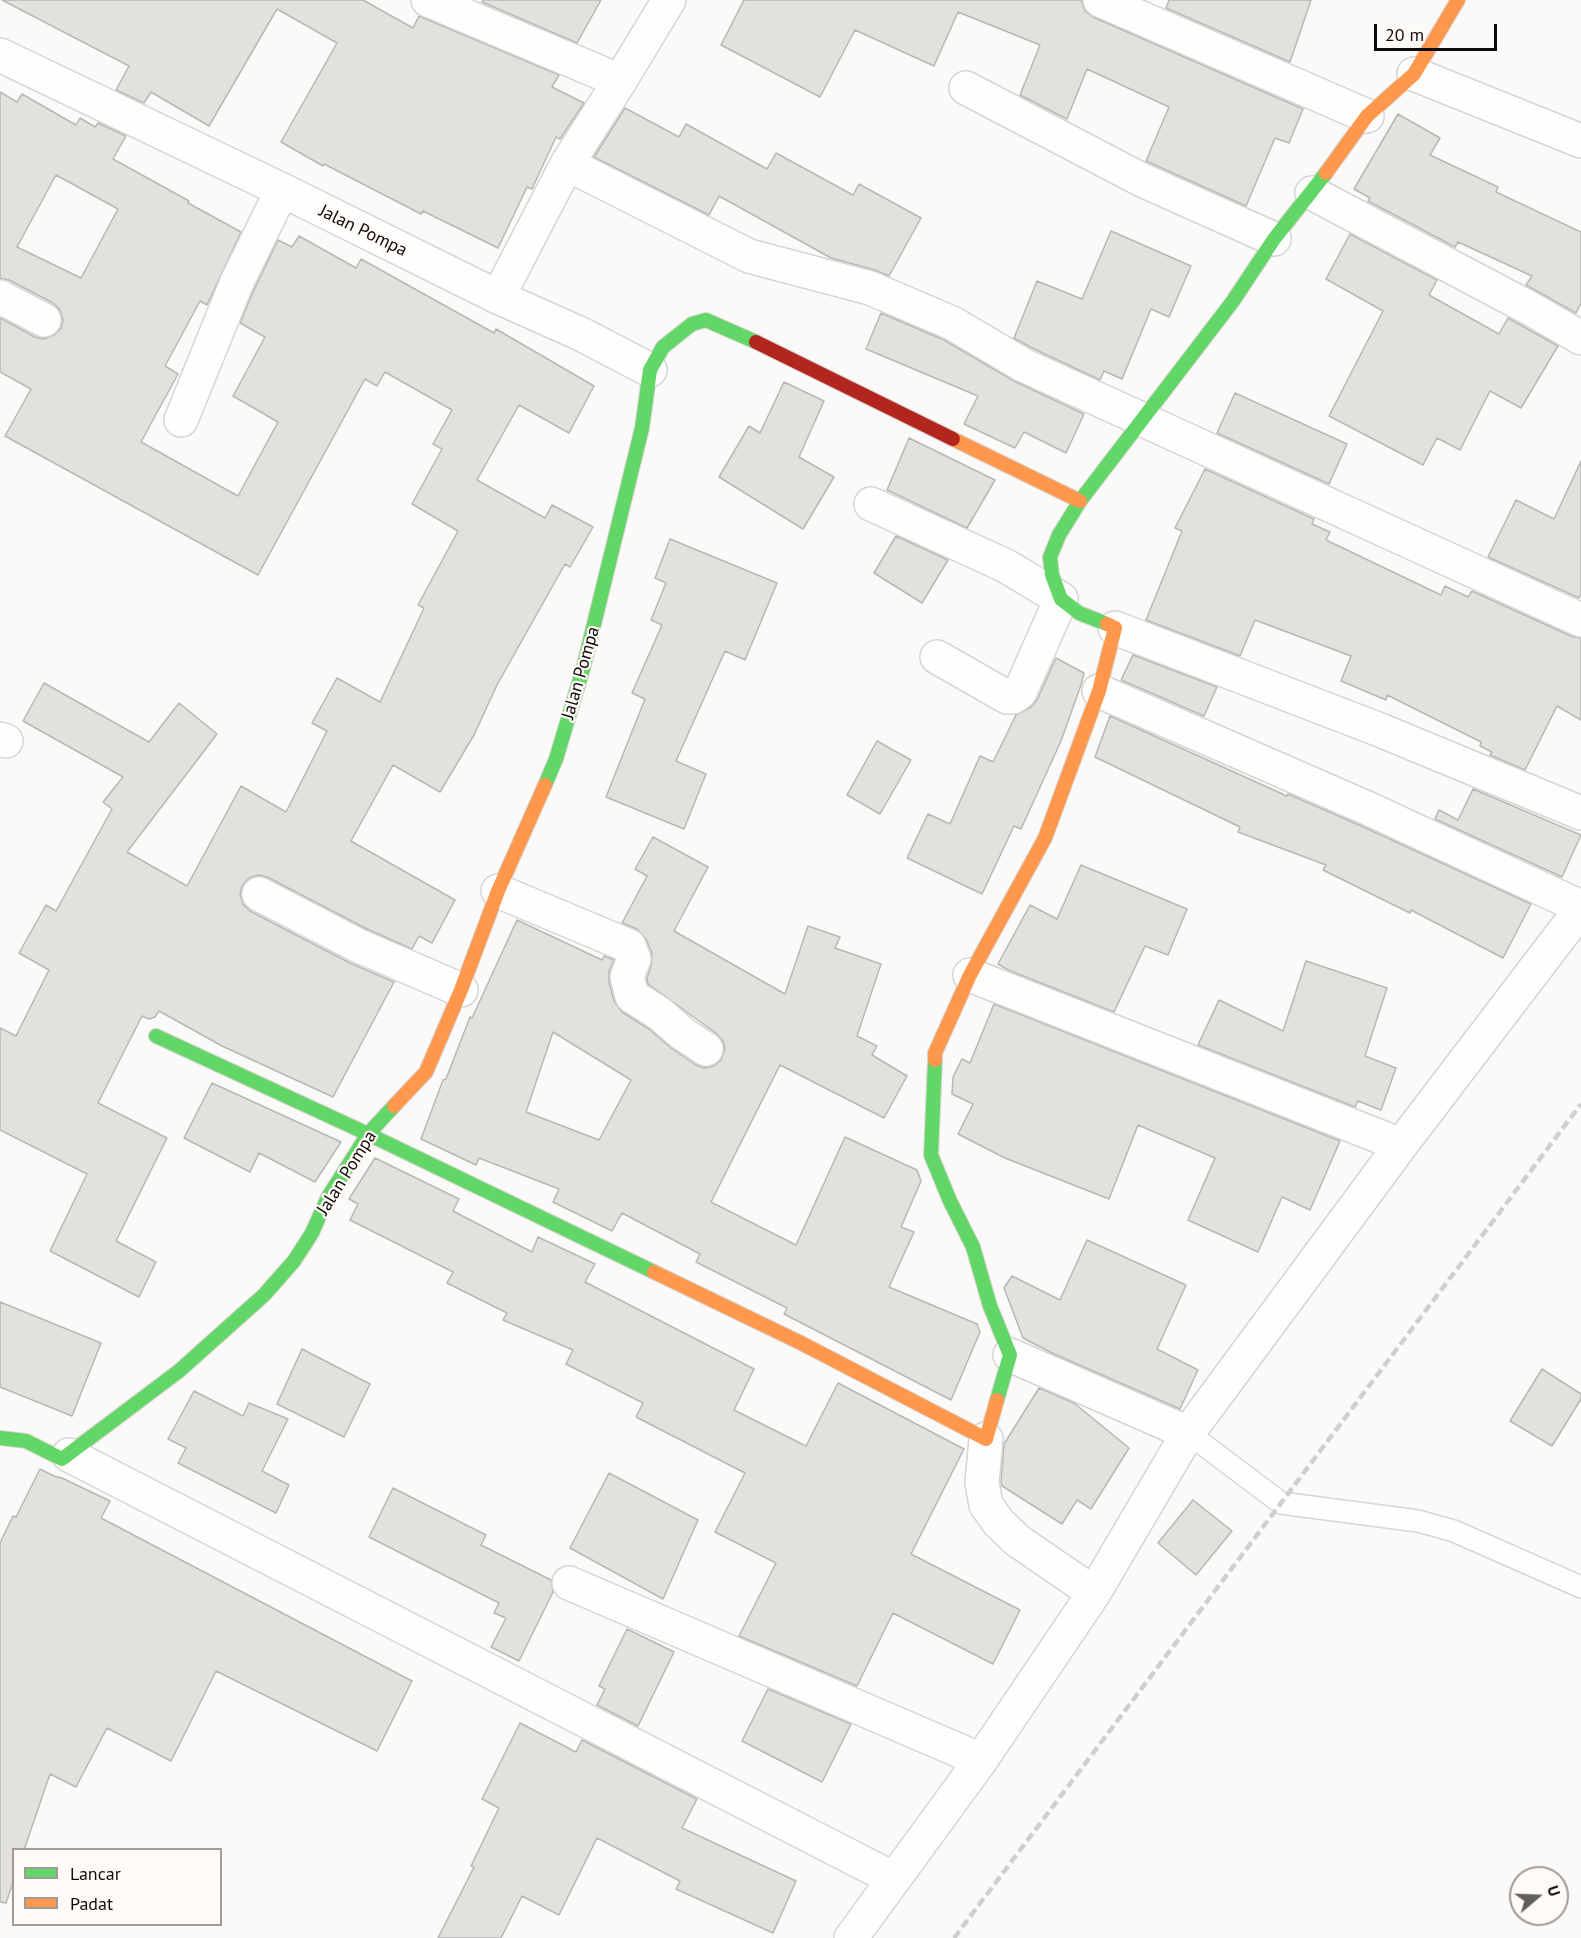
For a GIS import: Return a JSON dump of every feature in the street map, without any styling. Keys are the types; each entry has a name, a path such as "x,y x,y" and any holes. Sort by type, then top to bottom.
{"street":[{"path":"428,0 620,81"},
{"path":"498,297 567,164 669,0"},
{"path":"1100,0 1367,116"},
{"path":"937,657 1007,697 1013,697 1020,692 1061,599 1052,575 1050,556 1059,535 1080,501 1233,301 1274,239 1312,193 1367,116 1414,74 1458,0"},
{"name":"Jalan Pompa","path":"0,56 282,190 498,297 581,334 650,370 642,428 584,669 555,759 498,891 461,990 426,1072 368,1134 328,1197 312,1233 294,1261 264,1295 179,1371 69,1455"},
{"path":"1414,74 1581,141"},
{"path":"966,87 1142,180 1274,239"},
{"path":"567,164 749,256 870,288 952,323 1023,365 1581,620"},
{"path":"181,420 237,282 282,190"},
{"path":"1312,193 1533,309 1581,338"},
{"path":"0,297 44,320"},
{"path":"650,370 663,347 681,330 706,320 1080,501"},
{"path":"871,504 1006,566 1061,599 1079,613 1380,730 1581,813"},
{"path":"1095,1593 1018,1541 999,1523 986,1504 982,1483 986,1439 1010,1355 990,1306 973,1248 931,1155 935,1053 970,975 1045,838 1099,691 1115,628"},
{"path":"851,1938 981,1760 1095,1593 1188,1433 1401,1145 1581,908 1367,808 1099,691"},
{"path":"498,891 629,946 633,958 627,977 632,996 706,1049"},
{"path":"259,894 359,946 461,990"},
{"path":"970,975 1401,1145"},
{"path":"156,1036 368,1134 801,1343 986,1439"},
{"path":"1010,1355 1188,1433"},
{"path":"0,1438 26,1441 62,1459 69,1455 894,1879"},
{"path":"569,1583 981,1760"}],"lane":[{"path":"1188,1433 1281,1503 1418,1521 1454,1531 1581,1587"}],"building":[{"path":"2,0 363,0 413,28 419,16 559,75 552,87 584,103 560,139 556,137 532,189 527,187 498,248 423,211 421,214 324,164 323,166 281,142 337,43 277,9 209,126 151,92 144,103 116,90 129,66"},
{"path":"483,0 601,0 577,43 482,2"},
{"path":"744,0 1081,0 1085,11 1093,17 1303,109 1289,143 1275,138 1246,206 1146,161 1169,107 1087,69 1067,119 1020,95 1040,45 958,12 934,66 855,30 820,97 721,45"},
{"path":"1169,0 1311,0 1290,62 1166,8"},
{"path":"0,92 17,102 22,94 76,125 80,118 95,127 98,123 126,136 113,159 241,232 207,305 200,301 165,366 178,374 141,442 238,496 278,422 233,396 265,337 240,323 278,240 292,247 299,236 356,268 361,259 494,333 496,329 594,386 569,433 519,405 477,480 545,518 552,505 593,527 570,567 565,564 497,685 474,735 440,792 393,765 351,841 455,900 432,943 419,936 412,949 367,929 267,877 258,875 249,878 242,886 240,894 243,904 250,911 350,963 394,982 333,1097 222,1046 159,1011 155,1017 149,1019 142,1016 98,1103 167,1138 116,1241 156,1262 139,1297 50,1251 87,1174 0,1130 0,1028 16,1036 49,970 19,953 46,905 56,911 112,809 103,802 123,777 23,721 44,683 149,742 179,703 217,734 127,852 187,886 241,786 286,812 327,731 312,723 337,678 380,702 424,608 418,605 458,531 412,504 442,449 433,444 452,410 385,372 377,386 365,379 258,575 5,436 31,389 0,372 0,318 35,337 44,339 54,335 61,328 63,320 60,310 53,303 9,280 0,278","holes":["56,175 118,209 81,278 17,247"]},
{"path":"625,108 679,137 686,124 767,169 776,153 853,195 859,184 921,218 889,276 831,258 719,196 709,215 594,157"},
{"path":"1398,114 1440,138 1430,155 1498,187 1496,192 1581,232 1581,303 1576,313 1526,285 1532,276 1458,242 1455,247 1368,201 1370,198 1354,189"},
{"path":"1111,231 1191,266 1169,317 1151,309 1122,379 1104,371 1100,380 1014,338 1037,281 1082,299"},
{"path":"1350,234 1437,280 1429,295 1499,334 1508,318 1558,346 1521,408 1490,391 1460,450 1437,438 1423,465 1329,416 1383,311 1326,279"},
{"path":"881,313 944,340 1014,381 1084,414 1066,453 1024,432 1015,448 964,424 978,396 866,349"},
{"path":"784,382 824,401 799,457 834,477 803,529 719,477 749,426 760,433"},
{"path":"1235,393 1347,444 1329,484 1217,433"},
{"path":"909,438 995,480 967,528 887,490"},
{"path":"1581,461 1581,593 1579,598 1488,557 1516,500 1554,519"},
{"path":"1205,469 1314,519 1312,524 1330,532 1326,540 1441,595 1445,586 1468,597 1472,591 1573,637 1581,638 1581,720 1557,706 1525,770 1490,755 1492,752 1480,746 1481,742 1387,695 1386,700 1341,681 1351,656 1255,620 1240,656 1146,620 1182,531 1175,528"},
{"path":"896,536 948,560 922,603 874,573"},
{"path":"670,539 777,583 745,660 725,651 676,761 706,774 684,829 606,797 645,699 632,693 662,625 651,620 666,583 655,578"},
{"path":"1133,655 1217,687 1204,716 1121,680"},
{"path":"1056,658 1084,673 1081,685 1061,741 1021,829 1014,826 982,894 907,858 928,814 950,824 980,756 993,762 1016,715 1031,707 1037,700"},
{"path":"1110,716 1287,796 1288,794 1359,825 1531,904 1503,958 1411,910 1410,913 1323,870 1326,865 1238,832 1240,827 1095,757"},
{"path":"877,741 911,760 880,814 847,795"},
{"path":"1473,789 1581,835 1562,877 1435,819 1439,810 1458,820"},
{"path":"653,837 708,867 674,931 785,994 808,926 840,937 835,948 881,964 857,1036 877,1046 872,1055 907,1076 884,1118 780,1065 711,1202 796,1245 845,1137 917,1170 921,1181 901,1227 914,1232 889,1287 977,1324 980,1332 951,1400 784,1314 787,1308 696,1262 700,1254 622,1213 612,1231 553,1202 559,1189 479,1158 476,1165 421,1139 470,1017 472,1018 517,920 602,960 604,956 614,960 609,971 609,982 614,1001 622,1012 649,1029 696,1065 704,1068 714,1066 721,1060 725,1049 723,1041 717,1034 648,984 652,953 646,939 637,929 622,923 647,876 635,869","holes":["553,1032 631,1080 599,1140 526,1112"]},
{"path":"1081,865 1187,909 1168,955 1145,946 1114,1012 998,964 1030,905 1057,919"},
{"path":"1306,961 1387,988 1365,1056 1396,1068 1381,1110 1358,1101 1355,1107 1198,1045 1219,1000 1283,1031"},
{"path":"994,1004 1340,1141 1310,1210 1282,1197 1258,1252 1188,1220 1215,1158 1138,1125 1109,1199 1005,1158 958,1134 973,1104 952,1094 953,1077 962,1059 970,1063"},
{"path":"212,1083 341,1142 315,1182 259,1153 250,1172 184,1138"},
{"path":"375,1158 459,1199 453,1211 532,1252 538,1237 595,1264 585,1282 754,1369 734,1410 806,1446 838,1383 964,1449 911,1554 1020,1610 993,1664 893,1613 857,1686 739,1636 776,1563 715,1532 745,1473 636,1417 643,1403 566,1364 573,1350 503,1320 507,1313 447,1283 453,1272 350,1220 358,1204 349,1199"},
{"path":"1087,1240 1186,1285 1157,1349 1198,1370 1180,1409 1054,1354 1023,1338 1004,1288 1012,1276 1060,1300"},
{"path":"0,1302 101,1343 72,1416 0,1387"},
{"path":"302,1349 370,1384 344,1437 277,1404"},
{"path":"1542,1369 1581,1394 1581,1399 1552,1446 1510,1421"},
{"path":"1039,1388 1074,1403 1129,1448 1091,1509 1077,1500 1062,1524 1002,1486 1001,1482 1004,1444"},
{"path":"194,1391 243,1416 249,1403 288,1419 262,1471 289,1485 276,1513 178,1463 186,1448 168,1439"},
{"path":"40,1469 62,1478 110,1501 101,1518 412,1681 377,1751 216,1671 171,1761 107,1728 76,1787 50,1774 25,1848 12,1848 12,1886 6,1903 0,1902 0,1543 13,1516 16,1517"},
{"path":"609,1473 698,1520 663,1599 570,1548"},
{"path":"393,1488 486,1535 481,1545 551,1580 553,1592 519,1661 491,1647 506,1618 494,1613 499,1603 369,1537"},
{"path":"1193,1500 1232,1531 1196,1575 1158,1543"},
{"path":"627,1629 674,1652 638,1726 597,1705 605,1689 599,1686"},
{"path":"768,1689 851,1724 822,1782 742,1741"},
{"path":"520,1723 576,1752 582,1740 697,1799 682,1828 796,1881 773,1933 676,1889 680,1881 597,1838 559,1915 522,1896 501,1938 438,1938 474,1867 471,1866 499,1808 482,1799"}],"railway":[{"path":"954,1938 1581,1104"}],"traffic: fast":[{"path":"1107,624 1079,613 1061,599 1052,575 1050,557 1059,535 1080,501 1233,301 1274,239 1326,173"},
{"path":"545,785 556,759 583,669 642,428 650,370 663,347 692,324 706,320 756,342"},
{"path":"156,1036 368,1134 654,1272"},
{"path":"935,1060 931,1155 950,1201 973,1247 990,1306 1010,1355 997,1400"},
{"path":"0,1438 26,1441 62,1459 179,1371 264,1295 294,1261 312,1233 328,1197 368,1134 394,1106"}],"traffic: slow":[{"path":"1326,173 1367,116 1414,74 1458,0"},
{"path":"953,439 1080,501"},
{"path":"935,1060 935,1053 970,975 1045,838 1099,691 1115,628 1107,624"},
{"path":"394,1106 426,1072 461,990 498,891 545,785"},
{"path":"654,1272 801,1343 986,1439 997,1400"}],"traffic: jam":[{"path":"756,342 953,439"}]}
